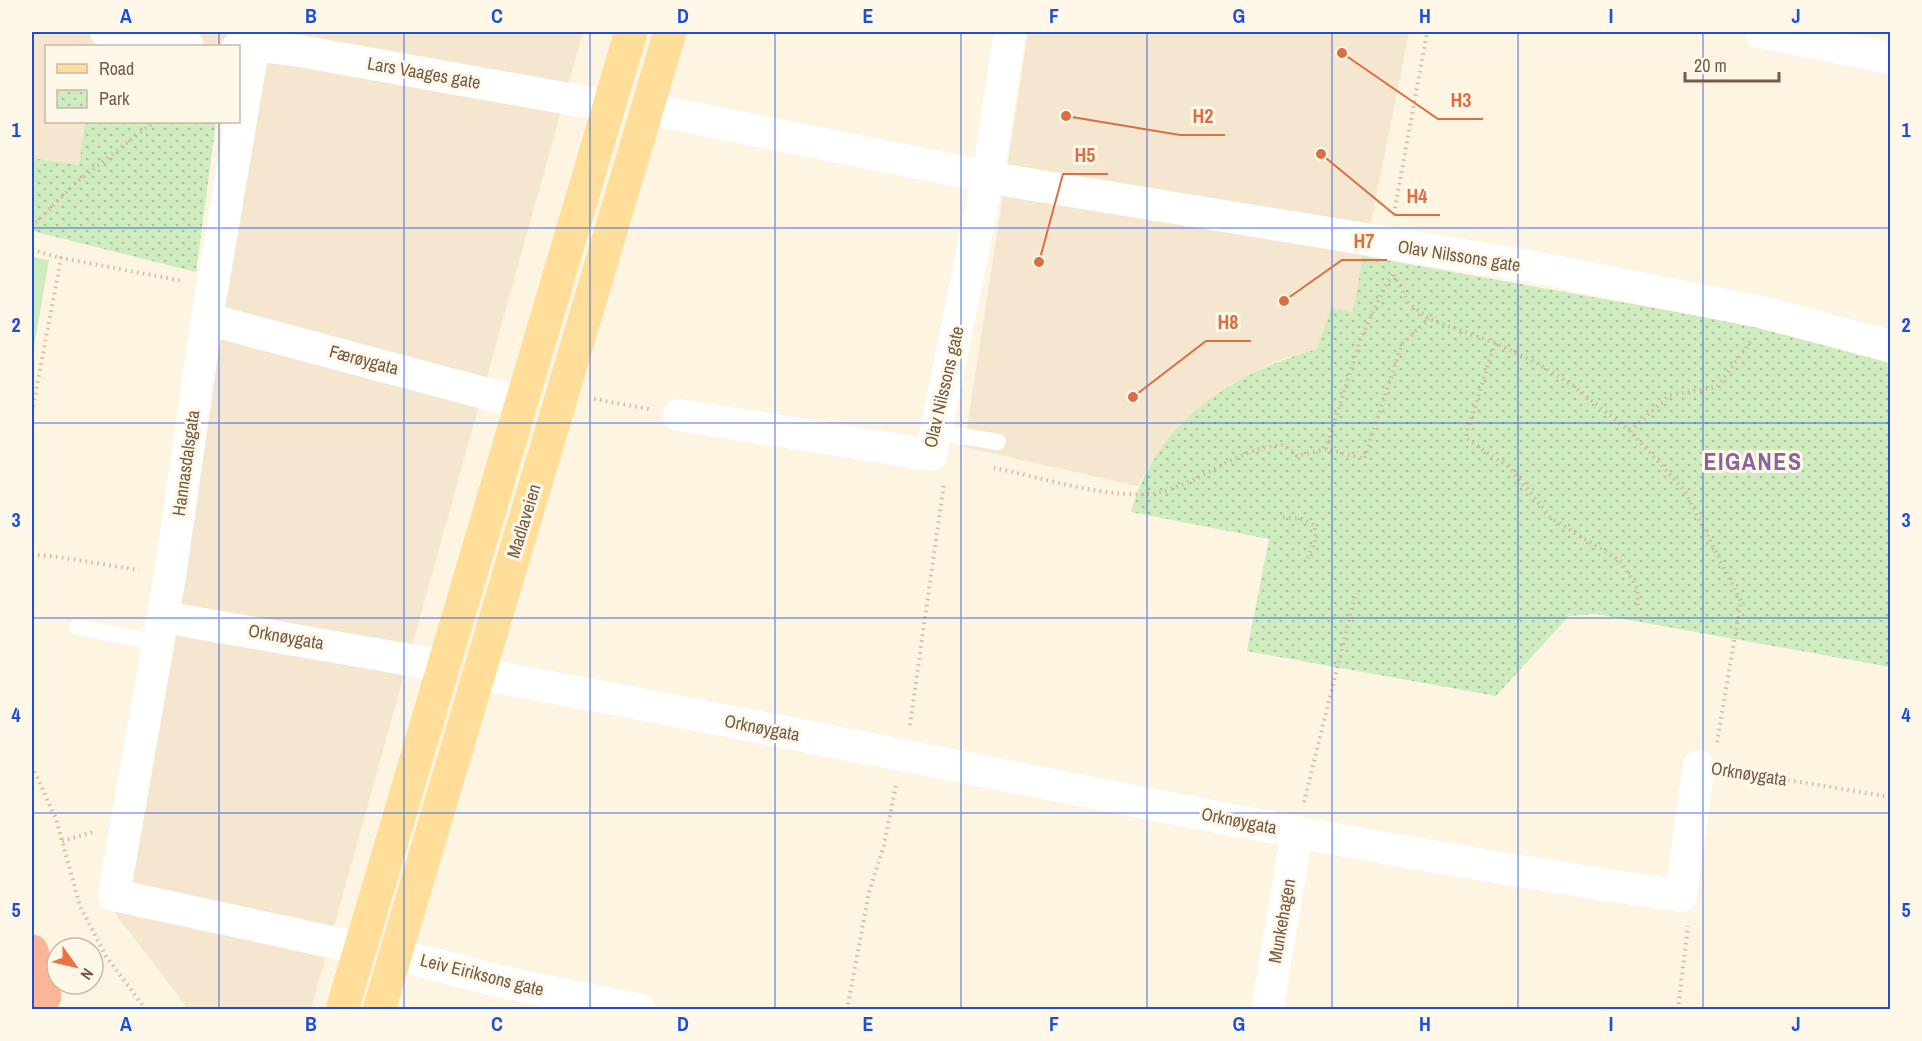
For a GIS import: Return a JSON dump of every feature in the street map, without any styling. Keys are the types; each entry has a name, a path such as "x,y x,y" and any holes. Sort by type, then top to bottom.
{"highway":[{"path":"32,951 45,996"}],"main road":[{"name":"Madlaveien","path":"342,1010 631,32"},
{"name":"Madlaveien","path":"379,1010 669,32"}],"street":[{"path":"106,32 182,45"},
{"name":"Olav Nilssons gate","path":"679,416 934,443 988,177 1010,32"},
{"path":"1760,32 1890,58"},
{"name":"Lars Vaages gate","path":"250,41 609,106"},
{"name":"Hannasdalsgata","path":"240,107 250,41"},
{"name":"Olav Nilssons gate","path":"669,113 988,177 1523,266 1766,314 1890,346"},
{"name":"Hannasdalsgata","path":"238,123 161,630 114,895 359,948"},
{"name":"Færøygata","path":"207,319 521,403"},
{"name":"Orknøygata","path":"161,630 444,666"},
{"name":"Orknøygata","path":"479,674 1297,832 1562,878 1681,896 1706,766"},
{"name":"Munkehagen","path":"1267,1010 1297,832"},
{"name":"Leiv Eiriksons gate","path":"395,954 419,958 498,981 640,1010"}],"lane":[{"path":"934,443 998,442"},
{"path":"77,627 161,630"}],"path":[{"path":"1394,216 1427,32"},
{"path":"32,227 73,185 153,123"},
{"path":"32,250 61,258 213,287"},
{"path":"32,412 61,258"},
{"path":"1392,263 1394,275 1409,303 1429,319 1495,342 1537,363 1572,385 1630,431 1684,490 1742,601 1706,766"},
{"path":"1326,449 1361,338 1386,284 1394,275"},
{"path":"1630,431 1670,395 1717,387 1761,328 1766,314"},
{"path":"993,468 1135,496 1163,492 1265,445 1284,445 1297,456 1326,449 1364,459 1402,344 1429,319"},
{"path":"1495,342 1465,438 1509,467 1551,518 1622,562 1638,590 1637,607"},
{"path":"587,398 679,416"},
{"path":"847,1010 869,892 884,845 901,755 909,730 947,458 934,443"},
{"path":"1282,517 1302,519 1315,526 1315,542 1307,559"},
{"path":"32,555 52,556 142,571"},
{"path":"1297,832 1355,596"},
{"path":"32,766 56,819 80,906 106,956 146,1010"},
{"name":"Orknøygata","path":"1706,766 1890,797"},
{"path":"1678,1010 1688,922"}],"shaded area":[{"path":"32,32 583,32 311,1009 188,1009 115,913 133,880 182,593 230,123 240,123 240,45 45,45 45,123 85,123 79,165 32,158"},
{"path":"1028,32 1409,32 1353,313 1331,309 1317,349 1279,360 1230,385 1185,420 1154,457 1138,486 964,447"}],"green space":[{"path":"85,123 216,123 196,272 32,231 32,158 79,165"},
{"path":"1363,256 1744,324 1886,362 1890,369 1890,667 1596,614 1569,616 1496,696 1247,651 1269,539 1131,512 1142,480 1158,452 1201,406 1255,372 1317,349 1331,308 1353,312"},
{"path":"32,257 49,260 32,359"}],"place":[{"name":"H3","path":"1342,53"},
{"name":"H2","path":"1066,116"},
{"name":"H4","path":"1321,154"},
{"name":"H5","path":"1039,262"},
{"name":"H7","path":"1284,301"},
{"name":"H8","path":"1133,397"}],"district":[{"name":"EIGANES","path":"1753,462"}]}
